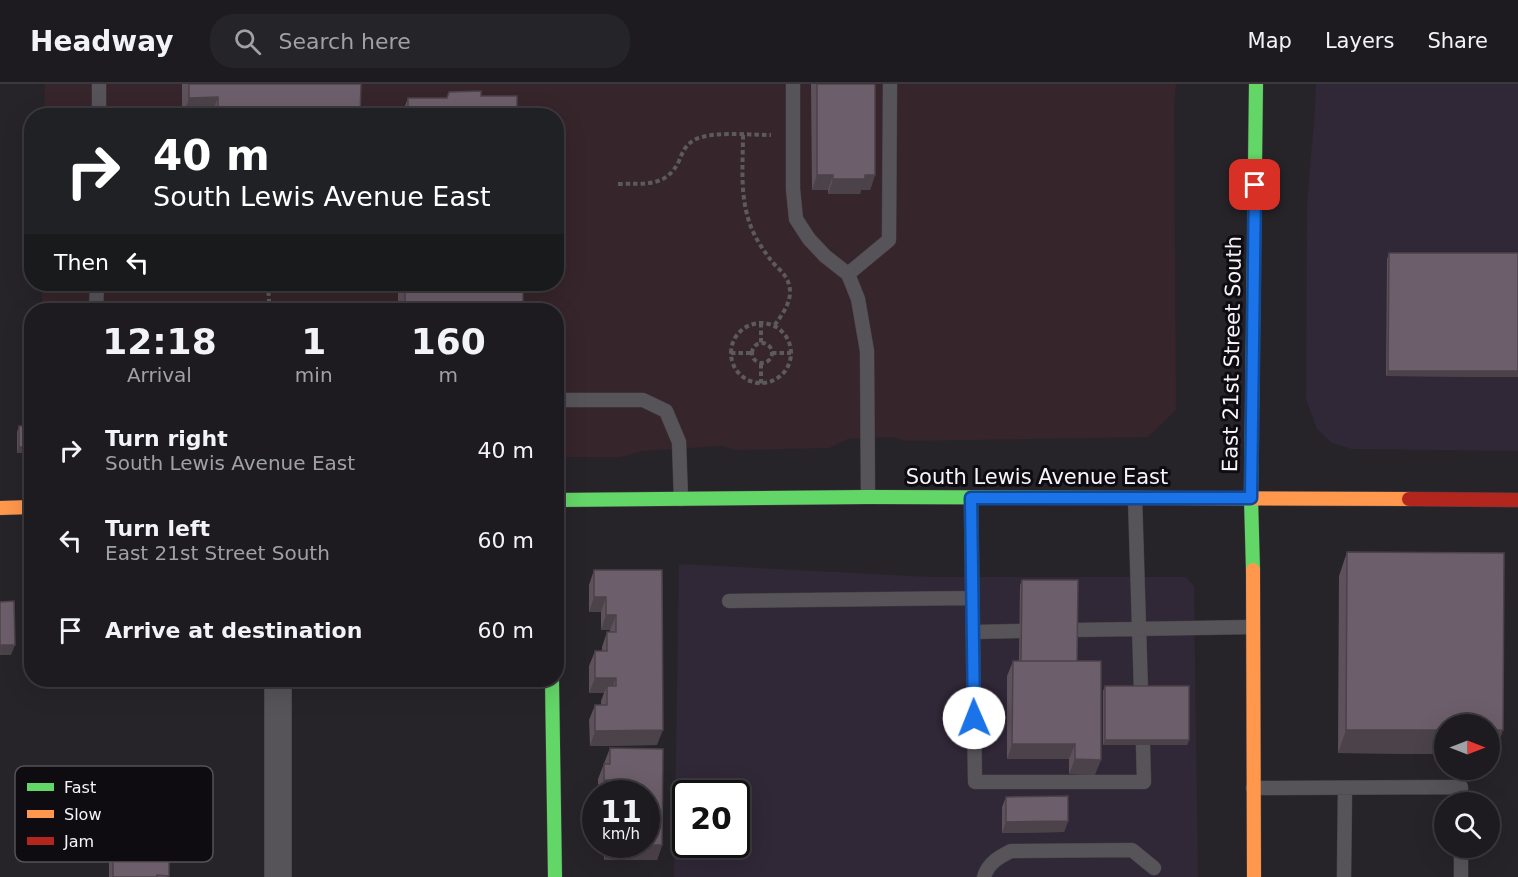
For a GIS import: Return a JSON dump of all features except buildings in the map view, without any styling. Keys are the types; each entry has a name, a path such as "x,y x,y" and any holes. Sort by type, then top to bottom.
{"main road":[{"name":"East 21st Street South","path":"1254,877 1251,498 1256,84"},
{"name":"South Lewis Avenue East","path":"564,500 868,497 1518,500"},
{"path":"0,508 24,507"},
{"path":"552,687 555,877"}],"street":[{"path":"278,687 278,877"}],"lane":[{"path":"99,84 99,108"},
{"path":"792,84 792,189 796,219 809,239 825,256 848,274 858,299 867,351 868,497"},
{"path":"848,274 890,240 890,84"},
{"path":"564,400 643,400 666,411 679,442 681,499"},
{"path":"971,498 975,782 1144,782 1143,745"},
{"path":"1135,498 1141,691"},
{"path":"729,601 972,598"},
{"path":"1075,630 1253,627"},
{"path":"973,632 1019,632"},
{"path":"1253,788 1461,788 1461,792"},
{"path":"1344,877 1345,788"},
{"path":"984,877 985,872 996,858 1011,851 1132,850 1154,868"},
{"path":"1461,858 1461,877"}],"path":[{"path":"618,184 653,183 666,178 675,168 685,147 694,140 708,135 792,135"},
{"path":"744,135 742,178 748,221 758,241 790,285 787,307 774,326"},
{"path":"268,291 269,302"},
{"path":"761,323 761,343"},
{"path":"761,323 774,326 784,334 789,342 791,353 790,362 779,378 761,384 752,382 736,371 731,353 733,342 738,334 746,327 761,323"},
{"path":"761,343 768,345 772,353 770,360 761,364 754,361 752,353 753,348 761,343"},
{"path":"731,353 752,353"},
{"path":"772,353 791,353"},
{"path":"761,364 761,384"}],"shaded area":[{"path":"45,84 1176,84 1174,106 1176,410 1148,437 906,441 891,437 848,439 829,448 736,450 722,446 642,451 621,457 564,457 564,303 42,303 42,291 564,291 564,108 44,108"},
{"path":"1316,84 1518,84 1518,451 1351,449 1332,443 1317,429 1306,399 1307,204"},
{"path":"679,564 932,577 1186,577 1194,586 1198,877 674,877 674,858 750,858 750,780 676,780"}],"traffic: fast":[{"path":"1253,570 1251,498 1256,84"},
{"path":"564,500 868,497 1173,498"},
{"path":"552,687 555,877"}],"traffic: slow":[{"path":"1173,498 1409,499"},
{"path":"0,508 24,507"},
{"path":"1253,570 1254,877"}],"traffic: jam":[{"path":"1409,499 1518,500"}],"route":[{"path":"974,718 971,498 1251,498 1255,185"}]}
